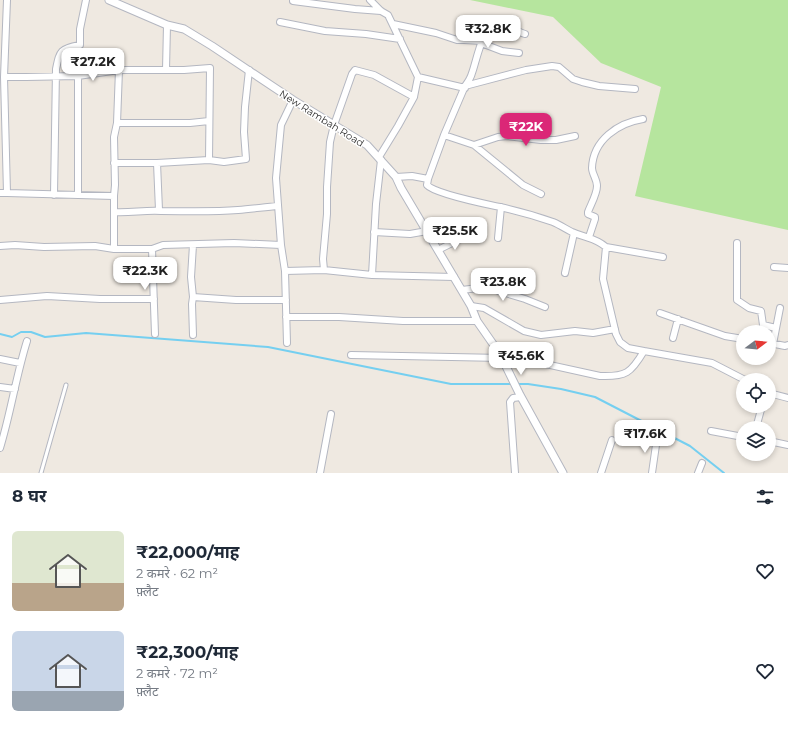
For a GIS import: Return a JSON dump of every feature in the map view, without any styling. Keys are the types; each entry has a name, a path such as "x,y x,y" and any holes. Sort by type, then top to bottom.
{"street":[{"path":"7,193 3,155 4,76 8,0"},
{"path":"54,195 56,69 60,53 80,45 80,29 86,0"},
{"name":"New Rambah Road","path":"109,0 167,25 184,30 249,70 293,100 367,145 380,158 396,177 401,188 472,306 477,321 501,356 520,396 563,473"},
{"path":"293,0 355,9 381,11"},
{"path":"370,0 381,11 388,15 418,77 414,97 380,158 372,275"},
{"path":"280,22 325,31 366,34 400,39"},
{"path":"525,34 495,23 491,25 486,32 472,74 457,103 444,134 427,185 433,190 534,216 555,223 574,233 590,237 606,247 663,257"},
{"path":"392,24 436,33 457,40 482,42 502,51 519,53"},
{"path":"166,70 167,25"},
{"path":"418,77 465,87 526,70 552,66 559,67 574,79 582,82 600,86 635,89"},
{"path":"4,76 78,76 119,70 184,70 210,68 209,160"},
{"path":"114,249 114,137 117,123 119,70"},
{"path":"114,163 157,163 209,160 224,162 246,159 244,114 249,70"},
{"path":"324,270 323,259 327,214 330,142 334,125 352,74 355,70 374,75 414,97"},
{"path":"78,76 78,195"},
{"path":"287,343 286,271 281,245 276,178 281,125 293,100"},
{"path":"590,237 596,219 588,214 588,212 597,187 592,167 596,151 604,138 611,132 633,121 643,119"},
{"path":"117,123 190,123 209,121"},
{"path":"444,134 474,145 523,186 541,194"},
{"path":"474,145 498,137 507,136 540,140 556,140 575,136"},
{"path":"157,163 159,210"},
{"path":"396,177 412,176 428,179"},
{"path":"0,193 114,196"},
{"path":"114,212 131,213 159,210 194,212 240,210 278,206"},
{"path":"498,238 501,208"},
{"path":"374,232 410,234 427,231"},
{"path":"565,272 574,233"},
{"path":"438,250 464,237"},
{"path":"0,246 95,246 114,249 152,249 163,245 234,243 281,245"},
{"path":"737,243 737,300 749,308 761,311 763,325"},
{"path":"193,245 191,277 193,297 193,335"},
{"path":"606,247 602,279 614,329 618,339 628,348 712,364 736,376"},
{"path":"152,249 155,334"},
{"path":"774,267 788,268"},
{"path":"286,271 324,270 372,275 454,277"},
{"path":"462,290 486,287 545,307"},
{"path":"0,300 47,296 100,299 154,299"},
{"path":"193,297 236,300 286,300"},
{"path":"472,306 484,308 524,331 541,335 575,331 593,333 614,329"},
{"path":"776,328 780,308"},
{"path":"660,313 725,336 736,338"},
{"path":"286,316 339,317 403,321 477,321"},
{"path":"673,338 678,319"},
{"path":"0,448 2,434 27,341"},
{"path":"776,344 785,346 788,345"},
{"path":"351,355 501,356 600,376 610,376 623,374 635,366 644,351"},
{"path":"0,359 20,363"},
{"path":"0,388 15,390"},
{"path":"776,395 788,398"},
{"path":"515,473 510,402 512,398 520,396"},
{"path":"320,473 331,414"},
{"path":"711,431 736,436"},
{"path":"652,473 657,438"},
{"path":"600,473 612,440"},
{"path":"776,442 788,445"},
{"path":"698,473 702,463"}],"lane":[{"path":"40,473 66,385"}],"green space":[{"path":"470,0 788,0 788,230 635,196 661,87 601,63 553,17"}],"waterway":[{"path":"0,334 12,337 21,332 31,332 45,337 86,333 268,347 451,384 513,384"},
{"path":"518,384 561,389 595,397 690,446 724,473"}]}
